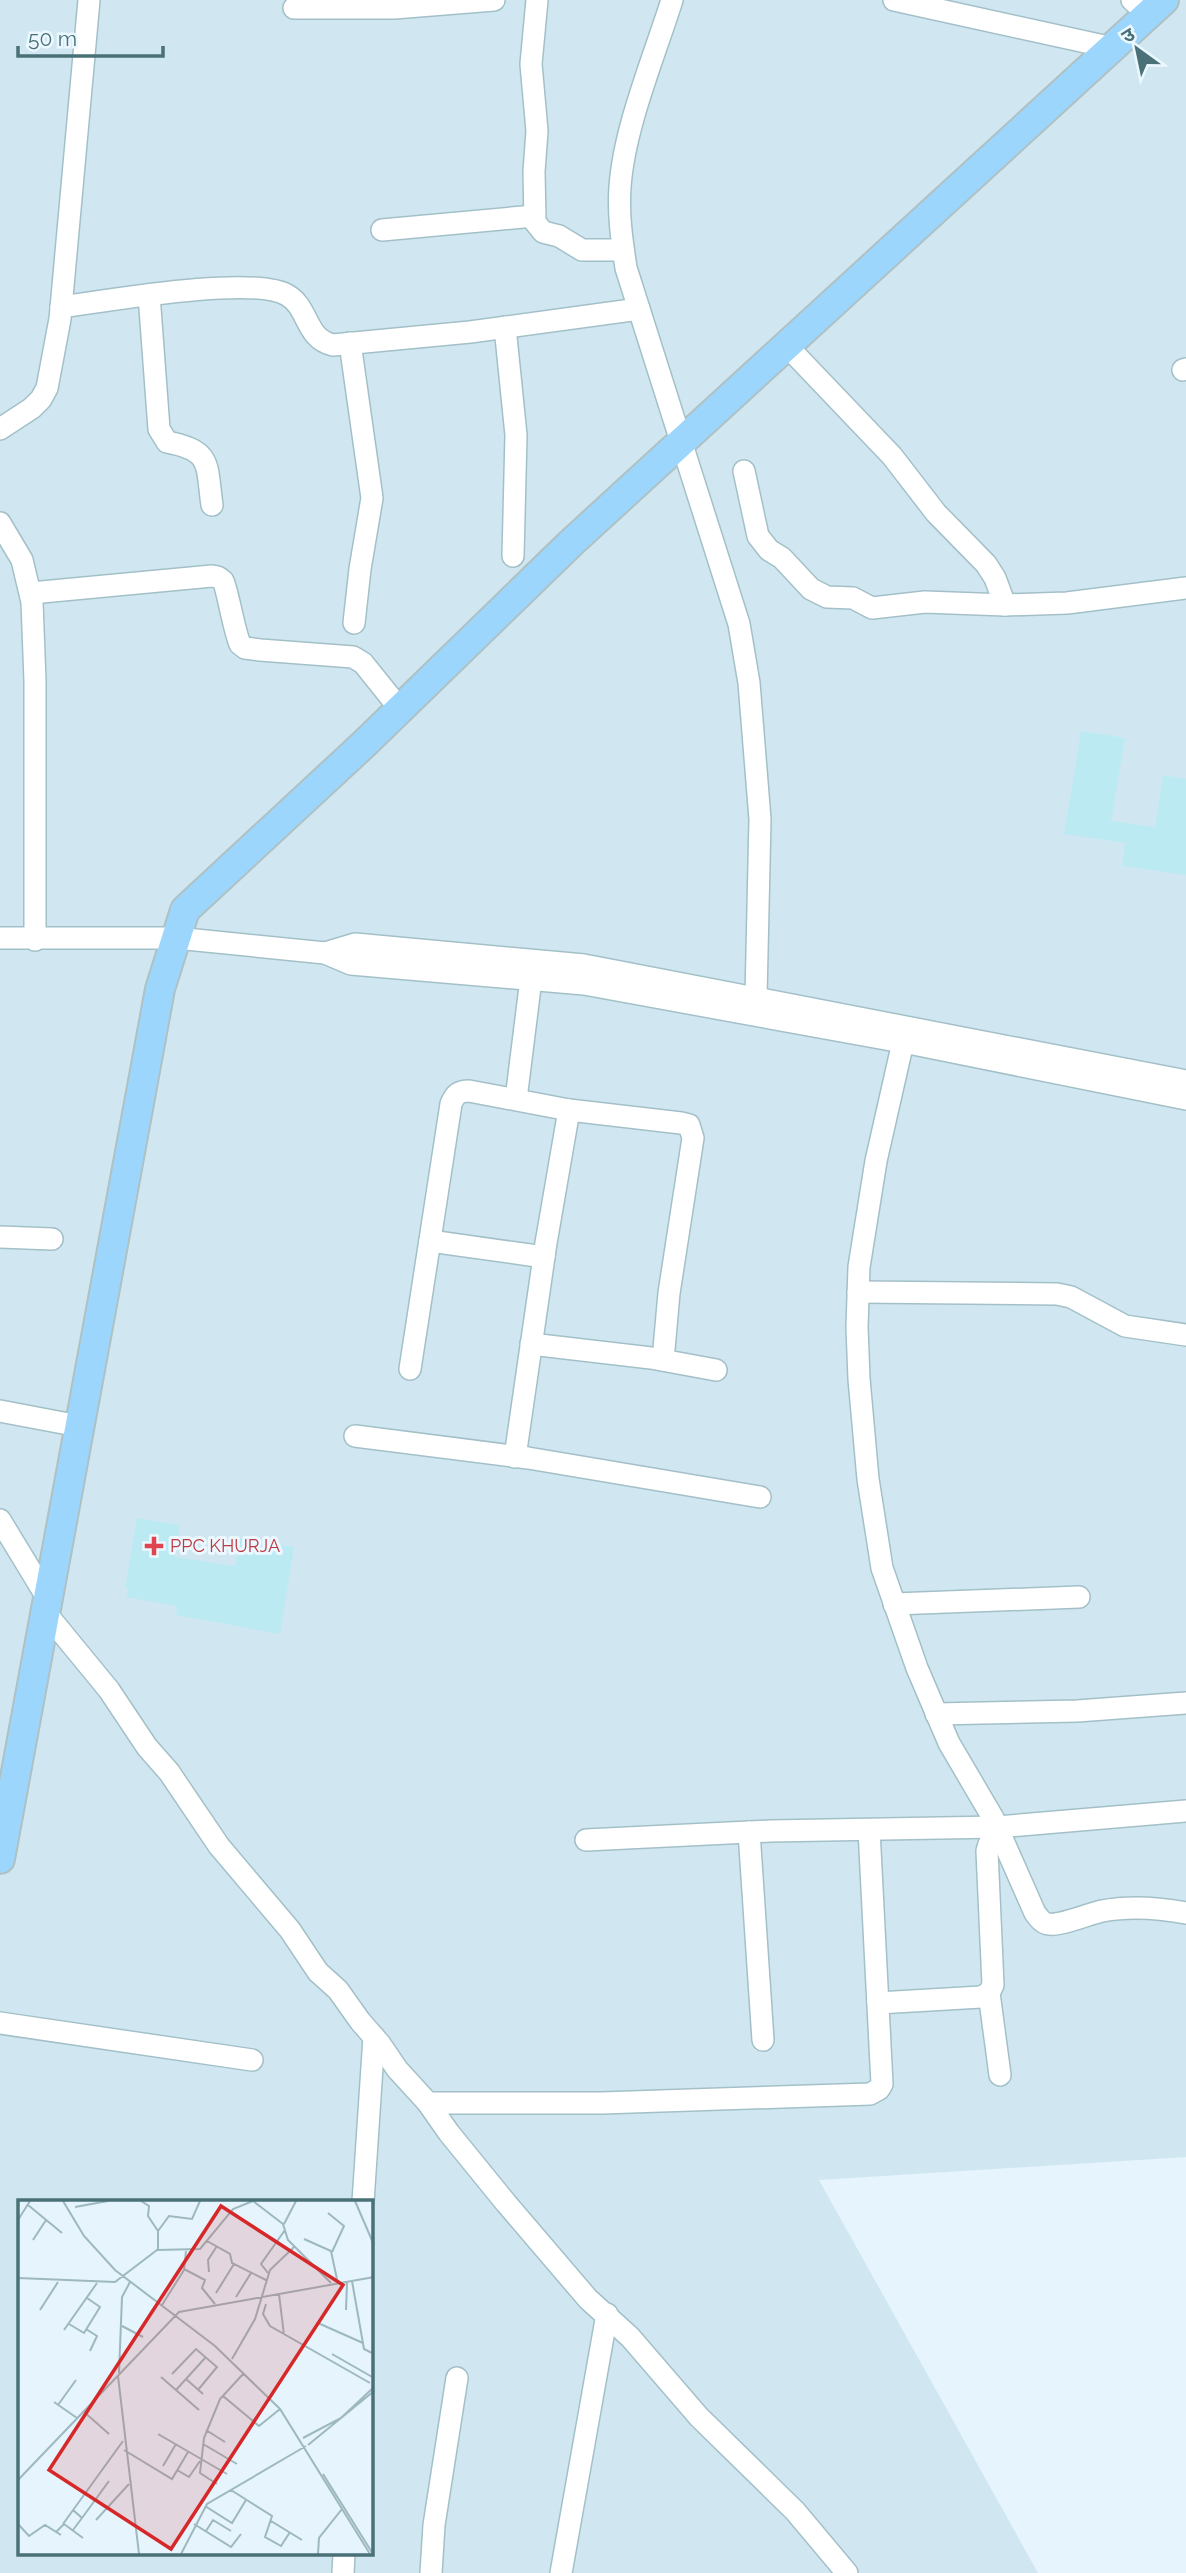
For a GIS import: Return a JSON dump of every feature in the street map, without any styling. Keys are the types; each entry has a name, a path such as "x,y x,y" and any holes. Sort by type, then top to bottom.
{"main road":[{"path":"0,1859 160,989 186,910 400,709 571,543 1113,48 1148,5"}],"street":[{"path":"0,429 32,408 47,388 61,307 89,0"},
{"path":"294,8 394,8 494,0"},
{"path":"537,0 531,64 537,131 534,171 536,222 544,232 559,236 577,248 587,251 623,250"},
{"path":"673,0 628,144 620,185 619,222 626,268 739,624 749,683 761,819 756,997"},
{"path":"894,0 1113,48"},
{"path":"382,230 534,216"},
{"path":"61,307 149,295 249,287 273,290 288,295 295,301 312,331 324,343 333,345 505,327 639,309"},
{"path":"149,295 159,429 167,442 192,447 200,452 205,464 212,505"},
{"path":"505,327 516,435 513,556"},
{"path":"349,343 372,498 354,623"},
{"path":"787,346 892,456 936,513 986,564 995,578 1005,605"},
{"path":"744,471 758,536 769,550 782,558 811,589 827,597 853,598 872,608 925,602 1005,605 1067,603 1186,588"},
{"path":"0,523 22,560 31,593 35,681 35,940"},
{"path":"31,593 212,576 219,578 225,583 240,644 246,648 260,650 353,657 363,663 400,709"},
{"path":"0,939 176,938 325,953 351,964 584,984 903,1042 1186,1099"},
{"path":"325,953 355,944 584,965 1186,1081"},
{"path":"516,1099 531,979"},
{"path":"903,1042 876,1161 859,1267 858,1292 859,1379 868,1479 882,1567 894,1604 917,1668 949,1743 999,1831 1041,1921 1047,1924 1115,1910 1172,1910 1186,1913"},
{"path":"410,1369 451,1104 454,1095 461,1091 569,1110 689,1125 692,1131 669,1293 663,1360"},
{"path":"515,1457 544,1256 569,1110"},
{"path":"0,1237 52,1239"},
{"path":"430,1241 544,1256"},
{"path":"858,1292 1057,1294 1071,1297 1125,1325 1186,1335"},
{"path":"531,1344 663,1360 716,1370"},
{"path":"0,1411 79,1426"},
{"path":"355,1436 515,1457 760,1497"},
{"path":"0,1520 46,1605 147,1746 169,1772 219,1846 290,1930 318,1972 338,1990 397,2069 428,2103 456,2143 588,2299 630,2337 699,2417 794,2511 847,2573"},
{"path":"894,1604 1079,1597"},
{"path":"936,1714 1077,1711 1186,1703"},
{"path":"586,1840 749,1832 999,1831 1186,1811"},
{"path":"428,2103 603,2103 870,2094 879,2089 882,2084 869,1830"},
{"path":"999,1831 986,1851 993,1985 989,1993 1000,2075"},
{"path":"749,1832 762,2040"},
{"path":"878,2003 981,1997 989,1993"},
{"path":"0,2023 252,2060"},
{"path":"363,2200 374,2037"},
{"path":"561,2573 607,2314"},
{"path":"431,2573 435,2525 457,2378"}],"shaded area":[{"path":"0,0 1186,0 1186,2157 819,2180 1038,2573 0,2573"}],"building":[{"path":"1081,731 1125,738 1111,821 1155,827 1163,775 1186,779 1186,875 1122,866 1125,843 1064,834"},
{"path":"137,1518 180,1525 175,1557 235,1566 240,1538 294,1547 280,1634 176,1615 177,1606 126,1597 128,1588 125,1587"}],"place":[{"name":"PPC KHURJA","path":"154,1546"}]}
